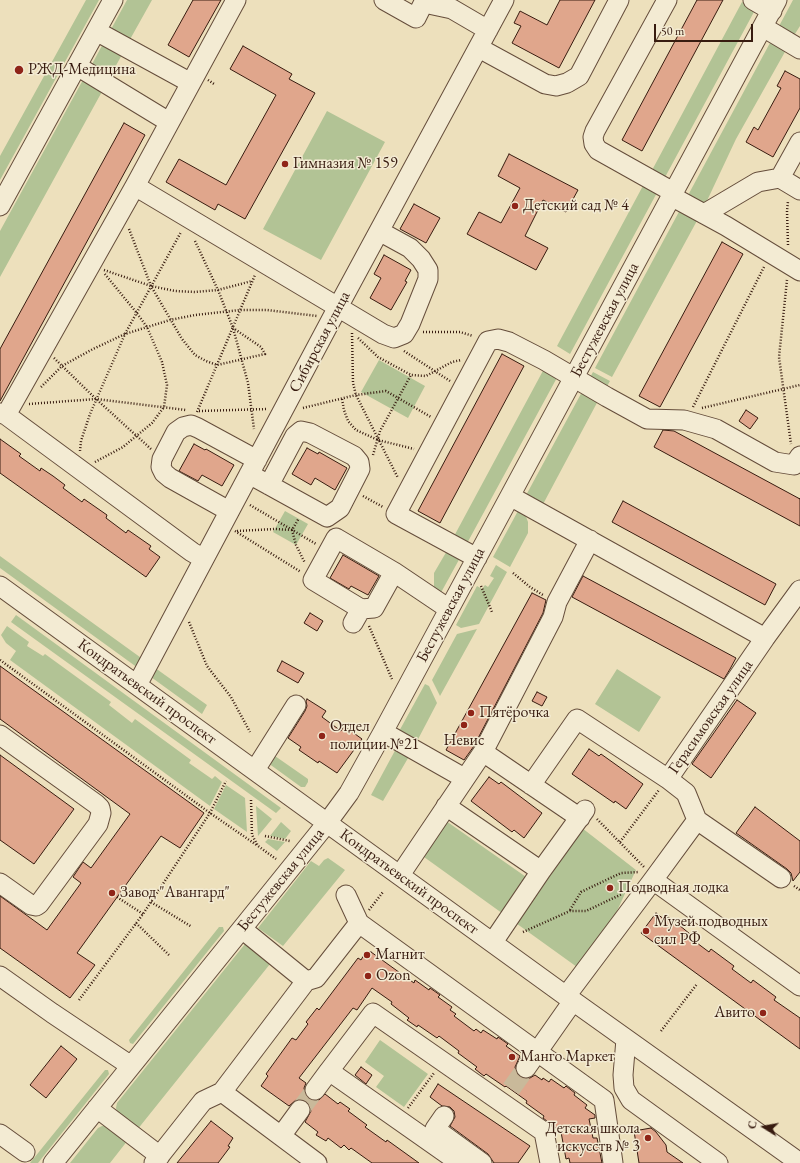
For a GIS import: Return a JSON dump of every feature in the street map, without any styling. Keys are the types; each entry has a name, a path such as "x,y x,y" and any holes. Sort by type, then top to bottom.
{"street":[{"path":"0,206 113,0"},
{"path":"204,559 192,552 3,414 44,348 135,186 236,0"},
{"path":"384,0 416,18 425,2 452,9 488,30"},
{"name":"Сибирская улица","path":"137,685 204,559 231,516 253,467 284,408 504,0"},
{"path":"479,48 545,84 556,86 567,83 579,76 619,0"},
{"path":"667,0 595,131 593,137 594,144 598,150 794,268"},
{"path":"753,0 775,5"},
{"name":"Бестужевская улица","path":"53,1163 242,929 349,793 775,5"},
{"path":"763,27 797,43"},
{"path":"96,31 191,83"},
{"path":"77,66 169,122"},
{"path":"780,178 800,142"},
{"path":"704,214 758,182 780,178 800,190"},
{"path":"135,186 187,220 261,261 335,312 383,334 399,336 410,324 428,280 428,270 421,259 410,248 379,231"},
{"path":"477,558 396,514 488,341 498,338 509,342 647,419 684,420 716,429 775,462 797,460"},
{"path":"231,516 164,473 161,466 162,459 176,432 195,418 253,467 269,485 327,517 340,508 360,469 359,462 354,456 310,433 301,430 295,436 269,485"},
{"path":"510,496 765,638"},
{"path":"394,572 374,608 357,616 313,580 336,538 394,572 449,609"},
{"path":"400,875 464,778 483,752 553,617 557,602 590,540"},
{"name":"Кондратьевский проспект","path":"0,586 569,998 800,1163"},
{"name":"Герасимовская улица","path":"697,820 686,793 668,779 765,638 798,597"},
{"path":"255,770 296,705"},
{"path":"530,785 577,719 668,779"},
{"path":"383,732 464,778"},
{"path":"0,735 96,804 100,808 101,813 98,824 39,904 36,906 31,905 0,883"},
{"path":"483,752 530,785 582,814 493,942"},
{"path":"446,806 541,871"},
{"path":"526,1068 537,1053 569,998 650,876 697,820 782,878"},
{"path":"650,876 800,986"},
{"path":"346,895 359,923 604,1100 613,1163"},
{"path":"97,1108 157,1160 203,1101 222,1092 306,981 316,978 359,923"},
{"path":"242,929 306,981"},
{"path":"0,976 59,1018 131,1066"},
{"path":"315,1090 373,1013 442,1062 506,1096 544,1132 550,1163"},
{"path":"626,1039 623,1076 624,1088 631,1100 718,1163"},
{"path":"329,1071 460,1163"},
{"path":"222,1092 313,1162"},
{"path":"281,1136 300,1110"},
{"path":"444,1116 434,1129 482,1163"},
{"path":"0,1134 25,1152"}],"path":[{"path":"780,178 789,199 787,210 794,268 779,357 797,460"},
{"path":"122,208 135,248 151,286 182,339 195,355 217,365 265,354 261,347 233,328"},
{"path":"187,220 151,286 136,312 125,334 96,400 81,442 78,468 100,460 137,437 152,423 164,407 167,385 162,362 147,327 136,312 100,269 151,286 175,291 195,292 218,290 253,280"},
{"path":"187,220 233,328 248,383 253,409 254,431"},
{"path":"195,418 261,261"},
{"path":"766,262 691,411 800,385"},
{"path":"40,388 62,366 125,334 170,320 195,315 240,310 335,312 342,323 378,357 411,375 426,376 452,362 463,359 477,361"},
{"path":"352,332 353,383 356,396 406,494"},
{"path":"462,389 400,349 399,336 424,332 460,332 488,341"},
{"path":"44,348 96,400 162,459"},
{"path":"378,440 380,431 411,375"},
{"path":"32,399 28,405 96,400 164,407 195,418 253,409 305,408 356,396 386,391 444,424"},
{"path":"342,399 348,421 356,430 378,440 428,453"},
{"path":"350,489 396,514"},
{"path":"306,505 292,530 296,545 313,580"},
{"path":"231,516 275,529 292,530"},
{"path":"231,516 292,530 329,551"},
{"path":"231,516 313,580"},
{"path":"513,573 530,587 557,602"},
{"path":"481,586 492,612"},
{"path":"176,610 190,623 207,666 231,697 250,732"},
{"path":"357,616 392,679"},
{"path":"0,660 276,859"},
{"path":"620,842 668,779"},
{"path":"79,1000 143,914 210,812 226,781"},
{"path":"251,800 252,835 258,846"},
{"path":"582,814 604,825 643,865 650,876"},
{"path":"265,836 290,841"},
{"path":"570,911 581,892 621,874 650,876"},
{"path":"523,932 570,911 586,911 628,891"},
{"path":"359,923 383,892"},
{"path":"117,897 143,914"},
{"path":"151,902 192,927"},
{"path":"136,923 169,955"},
{"path":"661,1031 697,984"},
{"path":"400,1120 442,1062"}],"green space":[{"path":"86,0 99,0 0,180 0,156"},
{"path":"127,0 152,0 128,43 109,33"},
{"path":"793,0 800,0 800,26 793,37 778,28"},
{"path":"742,2 755,10 663,181 650,174"},
{"path":"105,40 124,51 108,80 91,66"},
{"path":"771,41 786,50 736,139 705,205 686,199"},
{"path":"84,78 104,88 0,277 0,231"},
{"path":"327,111 385,142 321,260 263,229"},
{"path":"645,182 659,189 570,354 557,346"},
{"path":"681,208 699,217 612,377 595,368"},
{"path":"379,360 425,386 408,418 361,392"},
{"path":"545,367 559,374 465,547 452,540"},
{"path":"593,372 610,381 605,390 588,381"},
{"path":"583,390 599,399 541,508 524,499"},
{"path":"519,509 525,514 528,522 528,533 510,567 493,557"},
{"path":"285,511 308,524 296,545 273,532"},
{"path":"448,549 461,556 438,598 434,595 434,573"},
{"path":"0,556 144,660 138,668 0,568"},
{"path":"496,565 507,572 479,624 461,628 456,625 477,586 482,589 485,585 488,587 494,578 490,576"},
{"path":"16,615 281,808 276,813 11,622"},
{"path":"7,626 29,642 27,646 43,656 45,654 111,702 109,705 132,723 135,719 191,760 189,763 212,779 215,776 222,782 210,806 10,660 16,651 6,643 1,635"},
{"path":"477,629 440,696 432,680 457,634"},
{"path":"151,665 207,705 202,714 151,677"},
{"path":"617,669 661,697 639,732 595,704"},
{"path":"425,684 429,686 437,703 415,745 397,735"},
{"path":"398,745 411,753 383,801 371,795"},
{"path":"275,756 308,779 305,787 301,787 268,763"},
{"path":"226,785 245,798 247,832 214,809"},
{"path":"256,806 272,819 258,836"},
{"path":"446,821 539,886 582,828 636,870 616,913 577,967 424,857"},
{"path":"281,822 291,831 285,839 270,836"},
{"path":"268,839 285,842 277,851 265,842"},
{"path":"328,858 345,870 283,946 258,928 311,861 319,866"},
{"path":"219,927 223,927 224,931 133,1044 130,1043 129,1040"},
{"path":"245,944 270,964 137,1130 117,1112 117,1103"},
{"path":"380,1040 428,1074 404,1107 376,1087 384,1076 365,1062"},
{"path":"105,1070 108,1070 109,1074 38,1163 30,1163"},
{"path":"106,1126 128,1140 110,1163 70,1163 98,1128"}],"building":[{"path":"193,0 221,0 189,57 168,45"},
{"path":"560,0 595,0 559,68 512,43 521,26 514,23 520,11 547,25"},
{"path":"697,0 723,0 642,151 622,140"},
{"path":"243,46 292,74 289,79 315,93 245,219 218,204 215,210 166,182 179,159 226,185 276,95 230,69"},
{"path":"785,71 800,79 800,108 773,157 746,142 754,127 758,130 781,88 777,86"},
{"path":"124,123 145,135 0,401 0,349"},
{"path":"509,154 578,190 566,212 543,200 525,236 548,248 536,270 467,234 479,212 501,223 520,188 498,176"},
{"path":"414,204 440,218 426,243 400,229"},
{"path":"722,242 743,254 660,407 639,396"},
{"path":"384,255 411,270 405,281 407,282 391,310 370,298 381,278 374,274"},
{"path":"502,354 524,366 440,523 418,511"},
{"path":"746,410 758,418 750,429 739,421"},
{"path":"663,430 674,431 800,499 800,526 654,447"},
{"path":"0,439 21,454 19,456 40,471 41,468 65,485 63,488 82,502 84,499 107,515 106,518 126,533 128,530 151,546 149,549 160,557 146,577 0,473"},
{"path":"194,444 234,465 222,486 202,475 198,481 179,471"},
{"path":"307,448 318,454 319,452 347,468 335,490 315,478 311,485 292,474"},
{"path":"623,501 776,584 765,605 612,522"},
{"path":"343,555 379,576 368,595 351,586 349,589 330,578"},
{"path":"583,576 736,658 724,679 572,597"},
{"path":"532,593 546,600 543,613 474,746 464,760 446,750"},
{"path":"310,613 323,621 317,631 304,623"},
{"path":"282,661 304,673 298,683 277,671"},
{"path":"0,666 204,813 180,848 161,836 77,953 95,965 70,998 0,948 0,896 47,930 81,883 73,877 83,862 91,868 130,814 0,719"},
{"path":"537,692 547,697 542,706 532,701"},
{"name":"Отдел полиции №21","path":"307,699 326,711 322,717 341,731 344,726 362,739 337,773 319,761 318,763 299,750 301,747 288,738 305,711"},
{"path":"737,700 756,713 711,778 692,764"},
{"path":"589,749 599,756 601,754 643,784 626,809 615,801 614,803 572,774"},
{"path":"0,755 74,809 34,864 0,840"},
{"path":"489,777 499,784 501,782 542,813 524,838 514,830 512,832 471,801"},
{"path":"755,807 800,841 800,872 793,881 791,873 787,869 736,833"},
{"path":"656,913 665,920 668,917 679,925 690,934 689,937 709,952 711,949 734,966 732,969 751,983 753,980 776,997 774,1000 800,1018 800,1049 641,933"},
{"path":"371,952 414,983 415,980 429,990 430,988 440,995 438,997 452,1007 450,1010 456,1014 454,1016 474,1031 476,1029 481,1033 483,1030 497,1039 498,1037 508,1044 506,1046 520,1056 515,1067 516,1073 520,1077 525,1079 535,1075 542,1080 543,1078 549,1082 551,1079 564,1088 566,1086 575,1093 574,1095 587,1105 585,1108 595,1115 595,1118 589,1119 593,1138 597,1138 602,1163 570,1163 569,1158 566,1159 561,1132 543,1118 544,1116 526,1103 527,1101 506,1086 505,1087 486,1074 484,1076 480,1073 475,1069 477,1067 439,1036 437,1038 418,1025 417,1027 407,1020 409,1018 391,1004 392,1002 372,988 357,1010 353,1008 299,1078 306,1083 304,1088 305,1094 309,1099 313,1101 319,1100 325,1094 338,1104 340,1102 350,1109 348,1111 367,1125 365,1127 386,1142 387,1140 419,1163 372,1163 351,1148 349,1150 344,1145 341,1148 328,1138 326,1141 316,1135 318,1132 305,1122 311,1111 310,1105 307,1101 302,1099 296,1100 289,1106 261,1086 268,1076 266,1074 292,1038 296,1040 308,1024 306,1022 317,1008 319,1010 358,958 361,960 365,953"},
{"path":"61,1046 77,1059 46,1098 30,1085"},
{"path":"361,1067 372,1075 366,1084 355,1075"},
{"path":"438,1084 530,1146 518,1163 494,1163 488,1154 450,1126 455,1117 454,1111 450,1107 442,1106 430,1097"},
{"path":"211,1121 233,1138 228,1146 230,1147 218,1163 177,1163"},
{"name":"Детская школа искусств № 3","path":"651,1128 666,1145 667,1152 683,1163 639,1163 634,1131"}],"tunnel":[{"path":"511,1089 526,1068"},
{"path":"300,1110 315,1090"}],"place":[{"name":"РЖД-Медицина","path":"19,70"},
{"name":"Гимназия № 159","path":"285,164"},
{"name":"Детский сад № 4","path":"515,206"},
{"name":"Пятёрочка","path":"471,713"},
{"name":"Невис","path":"464,725"},
{"name":"Отдел полиции №21","path":"322,736"},
{"name":"Подводная лодка","path":"610,888"},
{"name":"Завод \"Авангард\"","path":"112,893"},
{"name":"Музей подводных сил РФ","path":"646,931"},
{"name":"Магнит","path":"367,955"},
{"name":"Ozon","path":"368,976"},
{"name":"Авито","path":"763,1013"},
{"name":"Манго Маркет","path":"512,1057"},
{"name":"Детская школа искусств № 3","path":"648,1138"}]}
